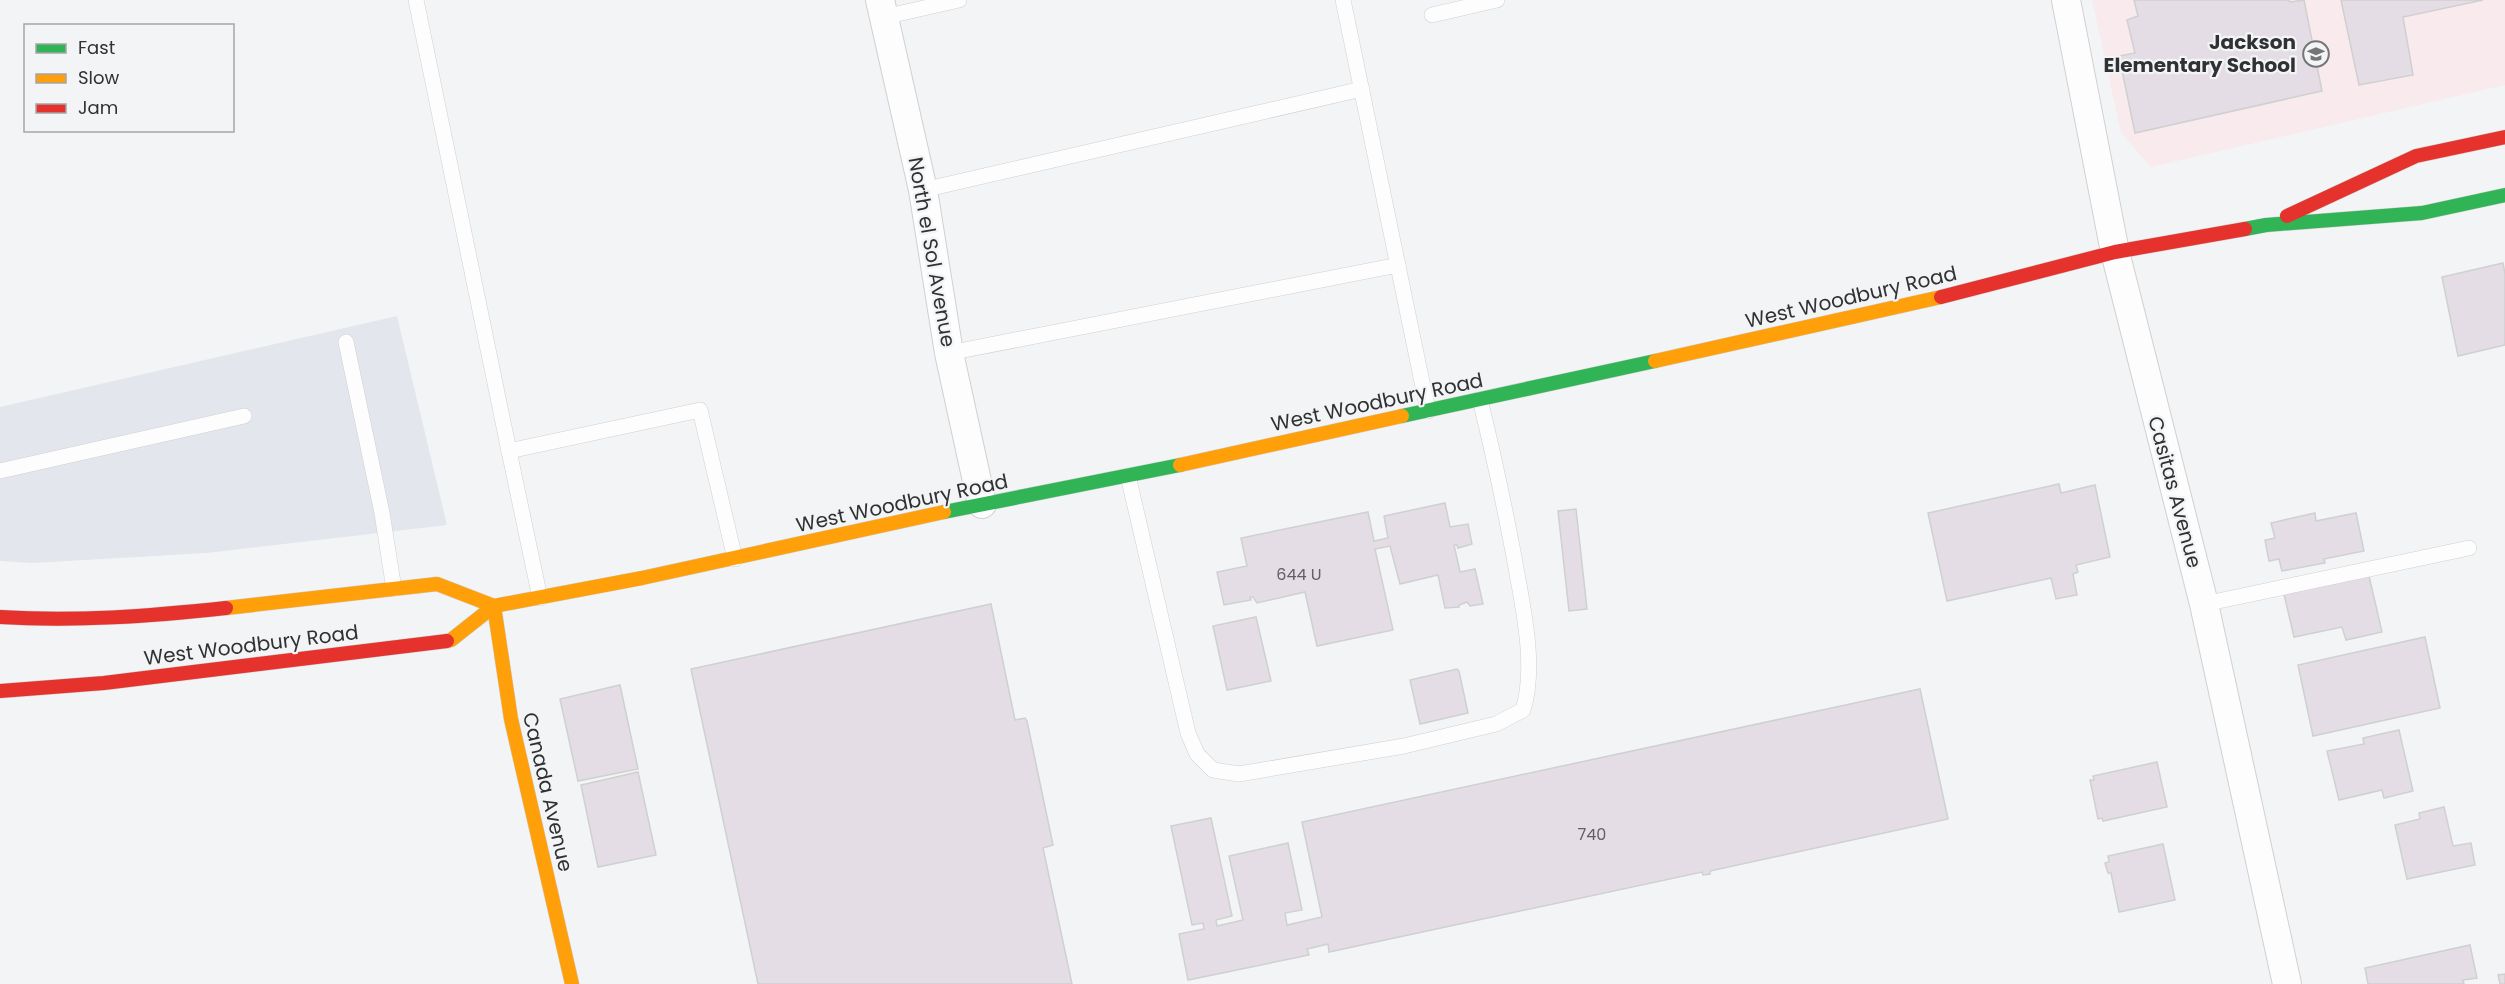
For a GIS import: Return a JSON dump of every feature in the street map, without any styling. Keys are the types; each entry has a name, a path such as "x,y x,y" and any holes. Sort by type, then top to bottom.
{"main road":[{"name":"West Woodbury Road","path":"2266,225 2416,156 2505,137"},
{"name":"West Woodbury Road","path":"0,691 104,683 451,640 494,606 735,559 982,504 1128,476 1480,400 1892,310 2115,252 2266,225 2422,213 2505,195"},
{"name":"West Woodbury Road","path":"0,617 43,620 163,615 437,584 494,606"},
{"name":"Canada Avenue","path":"494,606 511,719 572,984"}],"street":[{"name":"Casitas Avenue","path":"2066,0 2115,252 2204,604 2288,984"},
{"name":"North el Sol Avenue","path":"882,8 923,190 949,353 982,504"}],"lane":[{"path":"416,0 540,598"},
{"path":"882,8 959,0"},
{"path":"1343,0 1428,411"},
{"path":"1432,15 1497,0"},
{"path":"923,190 1362,89"},
{"path":"949,353 1398,265"},
{"path":"346,342 382,513 394,589"},
{"path":"1128,476 1188,734 1197,754 1213,770 1239,774 1404,746 1496,724 1523,710 1529,692 1526,623 1497,468 1480,400"},
{"path":"508,451 700,410 735,559"},
{"path":"0,471 244,416"},
{"path":"2204,604 2469,548"}],"shaded area":[{"path":"2092,0 2505,0 2505,85 2151,167 2121,133"},
{"path":"397,316 447,525 207,553 32,563 0,561 0,407"}],"building":[{"path":"2134,0 2289,0 2290,2 2304,0 2322,91 2135,133 2119,56 2135,53 2127,20 2138,16"},
{"path":"2341,0 2483,0 2403,17 2413,75 2359,85"},
{"path":"2503,263 2505,345 2458,356 2442,277"},
{"path":"2059,484 2061,493 2095,485 2110,557 2076,565 2078,572 2073,574 2077,595 2056,599 2051,578 1947,601 1928,513"},
{"path":"1445,503 1450,527 1468,524 1472,544 1458,548 1454,545 1460,572 1475,569 1483,604 1470,606 1467,602 1459,607 1445,608 1438,575 1400,584 1390,546 1375,549 1393,630 1317,646 1305,592 1257,603 1253,597 1250,597 1251,600 1224,605 1217,572 1247,566 1241,538 1368,512 1374,541 1388,538 1384,516"},
{"path":"1576,509 1587,609 1569,611 1558,511"},
{"path":"2315,513 2316,521 2356,513 2364,551 2324,559 2325,563 2282,571 2279,559 2269,561 2265,540 2275,538 2271,523"},
{"path":"2369,576 2382,632 2346,640 2342,627 2294,637 2284,594"},
{"path":"991,604 1015,720 1025,718 1027,721 1053,845 1043,848 1072,984 758,984 691,669"},
{"path":"1256,617 1271,681 1227,690 1213,626"},
{"path":"2425,637 2440,708 2313,736 2298,665"},
{"path":"1457,669 1468,713 1420,724 1410,680"},
{"path":"620,685 638,769 578,781 560,699"},
{"path":"1920,689 1948,819 1710,871 1710,874 1703,875 1702,872 1329,952 1328,944 1307,949 1309,955 1188,980 1179,934 1204,929 1203,923 1192,925 1171,826 1211,818 1232,916 1216,920 1217,926 1243,920 1229,856 1288,843 1302,910 1285,913 1287,925 1322,917 1302,822"},
{"path":"2399,730 2413,791 2384,798 2382,790 2339,800 2327,751 2364,744 2363,738"},
{"path":"2157,762 2167,807 2103,821 2102,818 2098,819 2090,780 2094,780 2093,776"},
{"path":"638,772 656,855 598,867 581,785"},
{"path":"2444,807 2453,846 2471,843 2475,865 2407,879 2395,825 2420,819 2419,813"},
{"path":"2163,844 2175,900 2119,912 2111,873 2108,873 2105,863 2109,862 2108,856"},
{"path":"2470,945 2477,978 2463,980 2464,984 2368,984 2365,968"},
{"path":"2505,974 2505,984 2500,984 2498,975"}],"traffic: fast":[{"path":"2245,229 2266,225 2422,213 2505,195"},
{"path":"1402,416 1655,361"},
{"path":"944,512 1180,465"}],"traffic: slow":[{"path":"1655,361 1941,297"},
{"path":"1180,465 1402,416"},
{"path":"447,641 494,606 642,578 944,512"},
{"path":"226,608 437,584 494,606"},
{"path":"494,606 511,719 572,984"}],"traffic: jam":[{"path":"2287,216 2416,156 2505,137"},
{"path":"1941,297 2115,252 2245,229"},
{"path":"0,617 56,619 113,617 226,608"},
{"path":"0,691 104,683 447,641"}],"place":[{"name":"Jackson Elementary School","path":"2316,54"}]}
